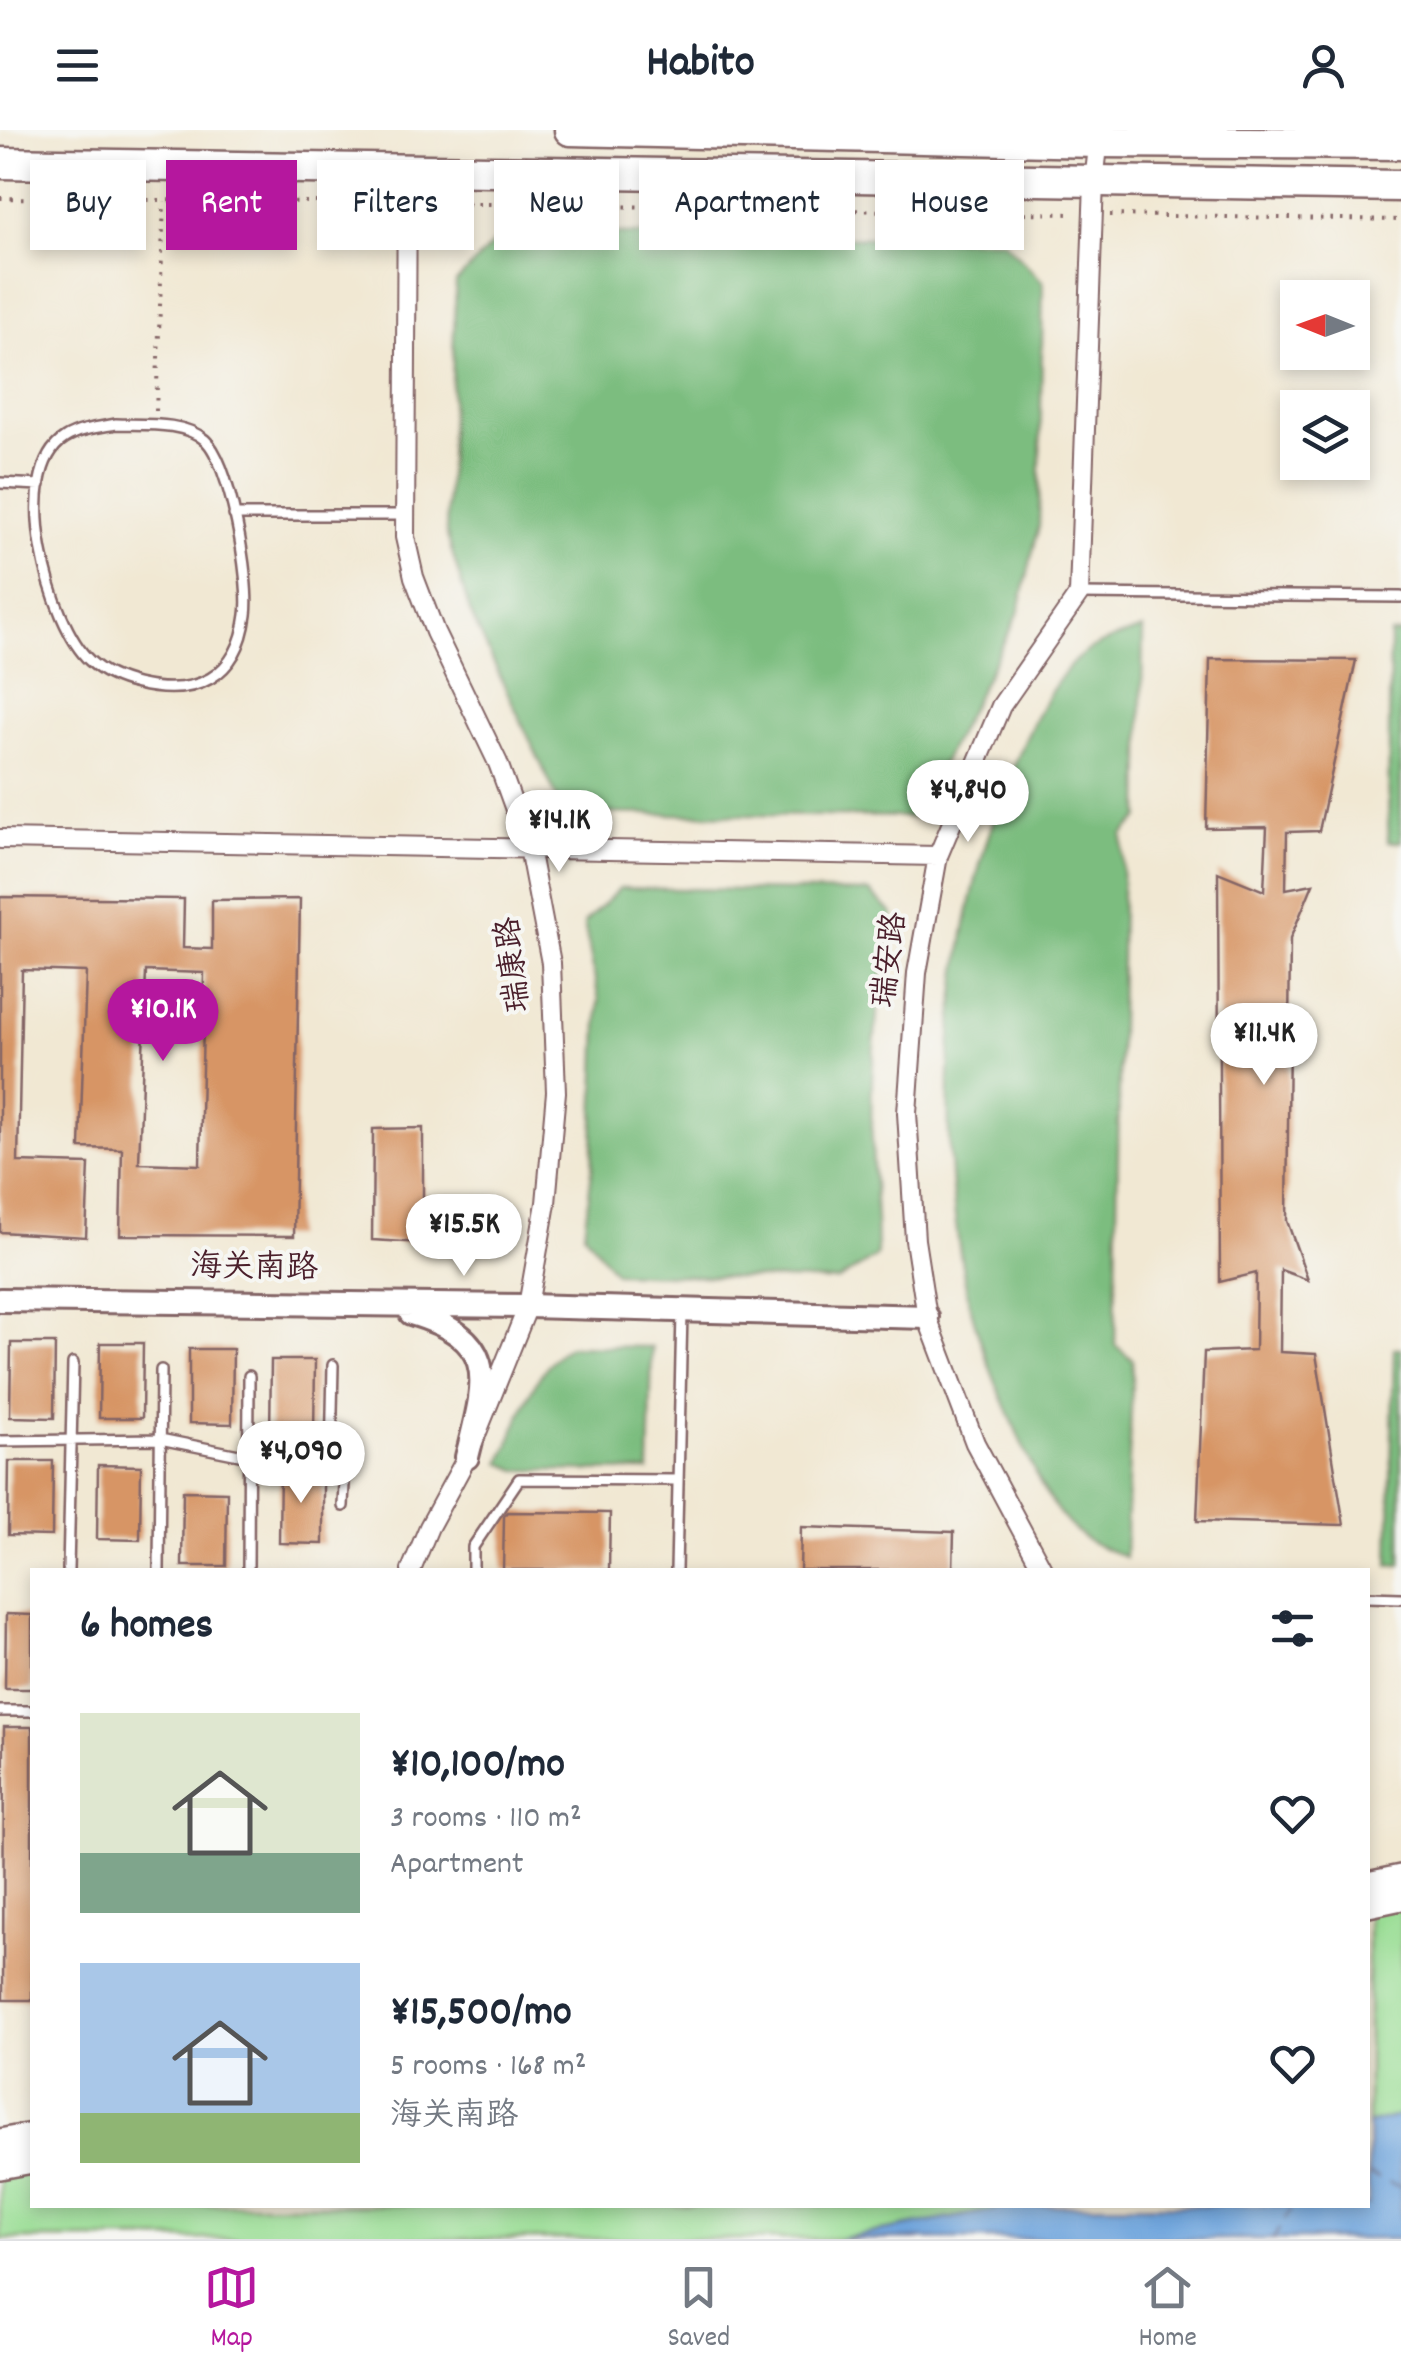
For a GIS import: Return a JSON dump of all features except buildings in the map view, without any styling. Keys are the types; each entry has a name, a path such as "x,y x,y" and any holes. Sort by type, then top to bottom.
{"main road":[{"path":"570,130 1401,144"},
{"path":"0,163 317,168"},
{"path":"474,170 1401,186"},
{"path":"1370,1885 1401,1878"},
{"path":"1370,1904 1401,1897"},
{"path":"0,2142 30,2136"},
{"path":"0,2166 30,2160"}],"street":[{"path":"1079,594 1094,182 1100,136"},
{"name":"瑞康路","path":"407,250 405,536 414,577 436,632 498,763 530,848 551,963 556,1092 546,1203 528,1306 467,1457 412,1568"},
{"name":"瑞安路","path":"1042,1568 974,1443 927,1317 915,1240 907,1114 917,973 938,856 1001,706 1079,594"},
{"path":"0,839 938,856"},
{"name":"海关南路","path":"0,1300 528,1306 927,1317"},
{"path":"384,1304 448,1326 471,1346 478,1360 482,1390 467,1457"}],"lane":[{"path":"116,424 156,426 184,429 204,438 216,455 234,515 248,599 244,629 230,660 210,678 186,690 161,690 116,679 90,661 68,634 38,526 40,485 47,458 64,438 116,424"},
{"path":"0,483 40,485"},
{"path":"234,515 405,516"},
{"path":"1079,594 1401,597"},
{"path":"673,1568 682,1310"},
{"path":"68,1568 73,1363"},
{"path":"331,1460 333,1365"},
{"path":"159,1568 161,1370"},
{"path":"248,1568 249,1376"},
{"path":"0,1441 160,1439 249,1457 345,1460 342,1506"},
{"path":"472,1568 473,1547 519,1480 678,1480"},
{"path":"1370,1597 1401,1598"},
{"path":"0,1710 30,1711"}],"path":[{"path":"0,198 317,202"},
{"path":"156,426 164,200"},
{"path":"474,204 1401,220"}],"green space":[{"path":"619,234 639,234 639,250 855,250 855,238 875,238 875,250 1012,250 1043,282 1039,526 1018,614 915,817 564,813 470,612 446,532 456,282 494,242 494,250 619,250"},
{"path":"1143,629 1140,817 1123,835 1115,1345 1133,1360 1125,1557 1076,1532 1052,1503 1032,1467 991,1369 969,1303 956,1225 949,1098 958,970 970,907 985,846 1012,771 1041,708 1070,666 1094,647"},
{"path":"1390,634 1401,634 1401,842 1388,842"},
{"path":"620,888 870,892 893,914 873,1054 877,1256 837,1281 615,1273 584,1233 592,1171 599,1000 584,923"},
{"path":"570,1346 652,1347 649,1471 517,1470 501,1463 536,1382 557,1355"},
{"path":"1394,1348 1401,1348 1401,1565 1389,1565"},
{"path":"1401,1897 1401,2115 1370,2123 1370,1904"},
{"path":"30,2160 30,2208 1004,2208 839,2239 0,2239 0,2166"}],"water":[{"path":"1401,2115 1401,2239 839,2239 1004,2208 1370,2208 1370,2123"}],"ferry route":[{"path":"1370,2175 1401,2187"},
{"path":"1273,2239 1292,2208"}]}
